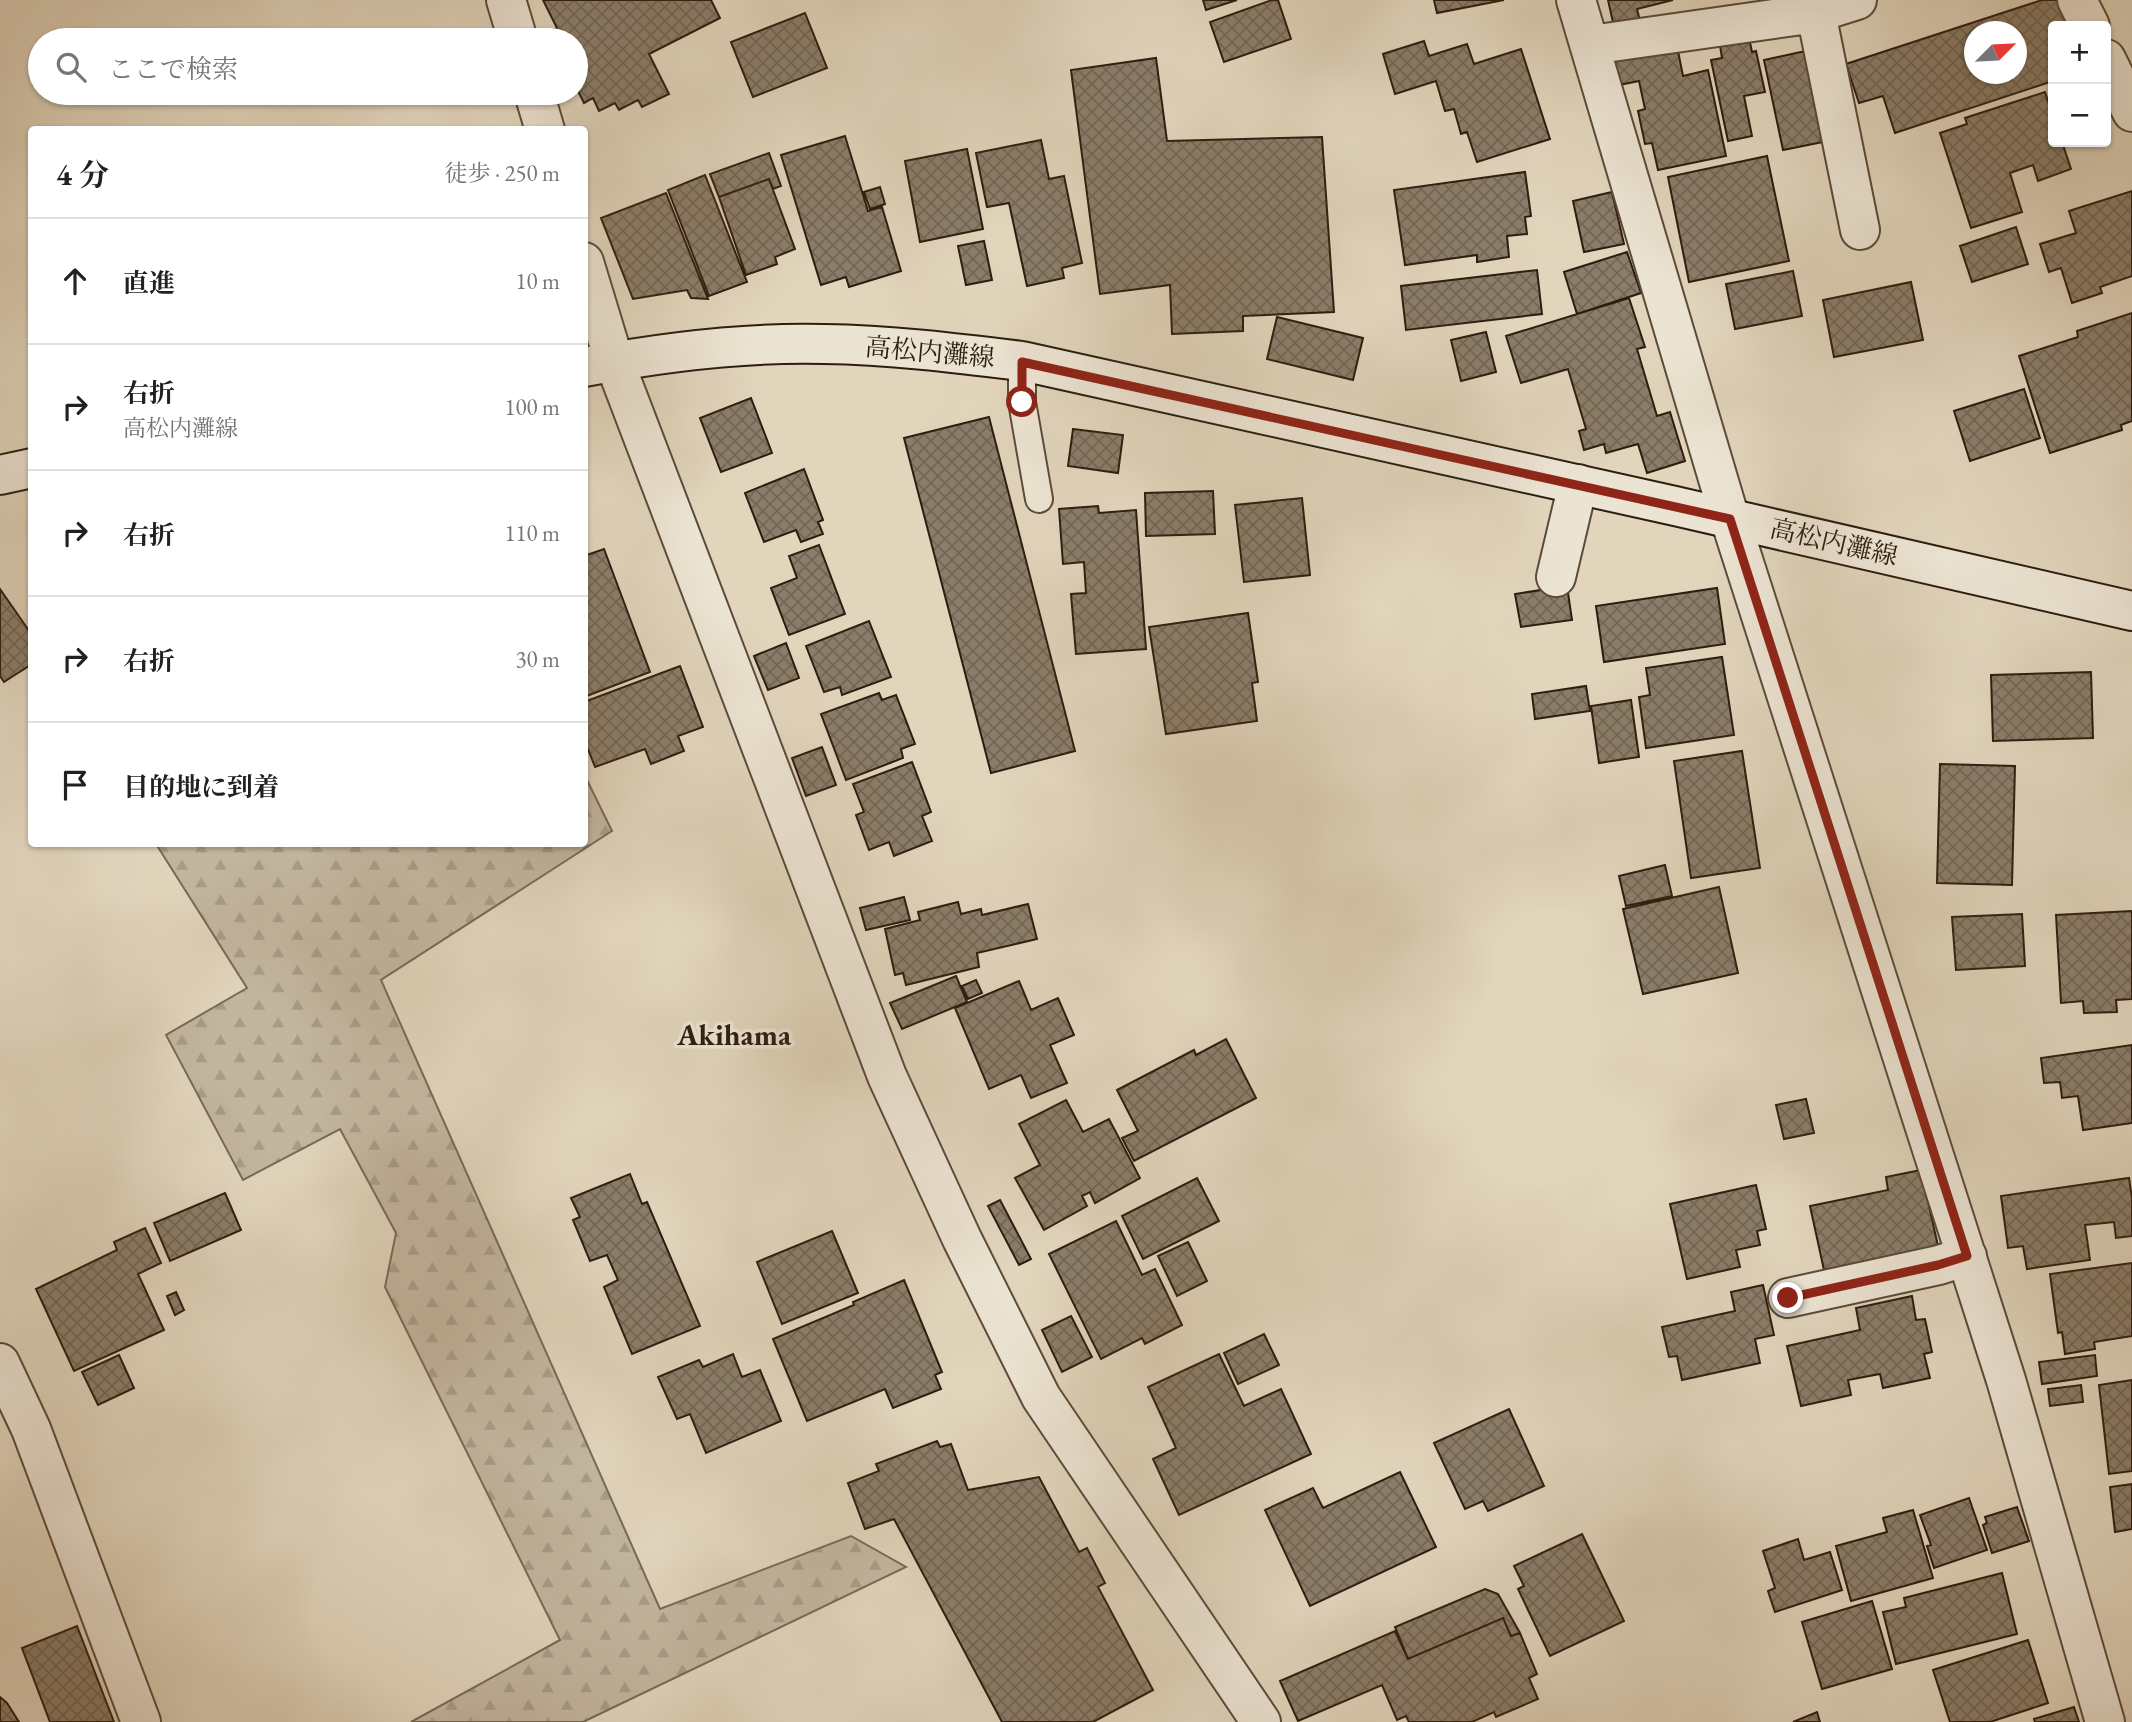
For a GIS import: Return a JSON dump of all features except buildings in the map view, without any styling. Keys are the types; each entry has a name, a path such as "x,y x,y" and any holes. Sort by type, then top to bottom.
{"street":[{"path":"506,0 514,28"},
{"path":"1576,0 1730,519 2006,1380 2105,1722"},
{"path":"1590,47 1816,13 1857,0"},
{"path":"2077,0 2088,21"},
{"path":"1816,13 1860,230"},
{"path":"2111,69 2131,108"},
{"path":"538,105 544,126"},
{"path":"588,289 599,364 887,1076 962,1239 1041,1397 1246,1718"},
{"name":"高松内灘線","path":"599,364 744,346 823,344 925,349 1022,362 1578,484 2132,611"},
{"path":"0,475 28,469"},
{"path":"1556,577 1578,484"},
{"path":"1788,1298 1938,1265 1967,1256"},
{"path":"0,1363 31,1429 141,1722"}],"lane":[{"path":"1022,362 1022,402 1039,499"}],"green space":[{"path":"588,782 612,831 588,846"},
{"path":"158,847 587,847 381,980 660,1609 851,1536 906,1567 583,1722 411,1722 560,1640 385,1287 396,1233 340,1129 243,1180 166,1035 247,988"}],"district":[{"name":"Akihama","path":"734,1034"}],"route":[{"path":"1022,402 1022,362 1730,519 1967,1256 1938,1265 1788,1298"}]}
